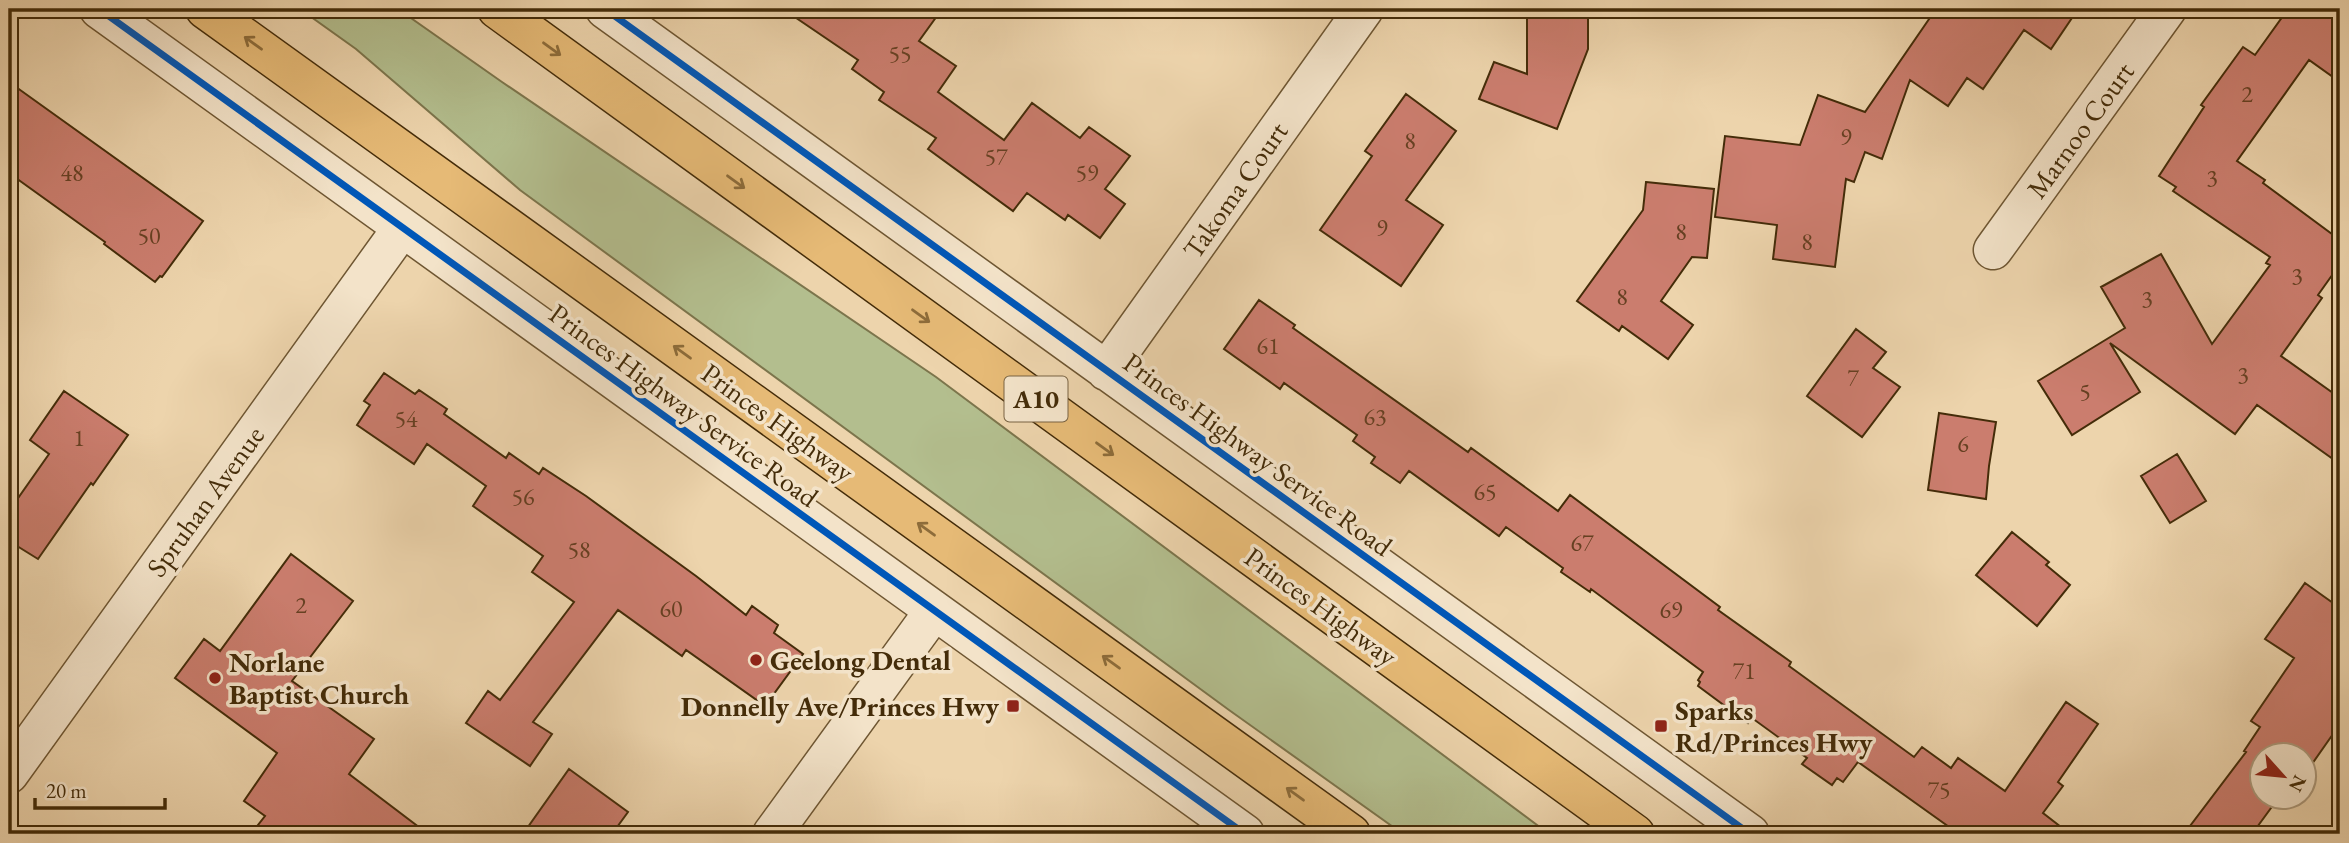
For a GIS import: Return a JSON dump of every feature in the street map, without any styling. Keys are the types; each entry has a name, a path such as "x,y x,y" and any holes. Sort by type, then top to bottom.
{"highway":[{"name":"Princes Highway","path":"205,9 1351,834"},
{"name":"Princes Highway","path":"497,9 1634,834"}],"street":[{"name":"Princes Highway Service Road","path":"99,9 1245,834"},
{"name":"Princes Highway Service Road","path":"605,9 1750,834"},
{"name":"Takoma Court","path":"1106,371 1364,9"},
{"name":"Marnoo Court","path":"1993,250 2167,9"},
{"name":"Spruhan Avenue","path":"9,774 402,228"},
{"path":"772,834 934,611"}],"green space":[{"path":"300,9 398,9 936,377 1549,834 1403,834 1229,710 520,190 356,49"}],"building":[{"path":"783,9 942,9 919,41 956,66 938,92 1004,140 1032,103 1080,138 1089,127 1130,156 1105,189 1125,204 1100,238 1068,215 1065,220 1027,193 1013,211 928,149 936,138 879,100 884,92 852,69 858,60"},
{"path":"1527,9 1588,9 1588,49 1557,129 1479,99 1494,62 1527,74"},
{"path":"1936,9 2078,9 2051,49 2024,30 1983,89 1967,78 1948,106 1910,80 1882,159 1865,152 1854,182 1846,179 1835,267 1773,259 1777,225 1715,217 1725,136 1800,145 1818,95 1865,112"},
{"path":"2288,9 2340,9 2340,82 2309,60 2237,161 2340,240 2340,264 2318,295 2322,298 2281,356 2340,398 2340,464 2257,405 2235,434 2110,343 2140,392 2072,435 2038,381 2125,328 2101,287 2161,254 2212,344 2270,265 2266,263 2270,257 2173,191 2176,187 2159,176 2204,107 2201,105 2243,47 2255,55"},
{"path":"9,82 203,221 162,277 155,282 104,244 105,242 9,173"},
{"path":"1406,94 1456,131 1406,200 1443,225 1401,286 1320,230 1372,156 1365,151"},
{"path":"1646,182 1714,189 1707,258 1692,257 1661,301 1693,325 1668,359 1622,326 1619,331 1577,301 1643,210"},
{"path":"1259,300 1295,325 1293,328 1468,452 1471,448 1558,511 1570,495 1720,607 1718,610 1791,662 1789,666 1914,757 1922,747 1951,768 1958,758 2005,791 2066,702 2098,724 2058,782 2063,786 2043,813 2070,834 1959,834 1858,762 1843,782 1837,778 1832,785 1802,764 1807,758 1752,718 1748,723 1698,686 1703,672 1591,589 1590,592 1561,572 1563,568 1506,527 1499,536 1409,471 1400,483 1371,463 1375,457 1353,441 1357,435 1284,383 1280,389 1224,349"},
{"path":"1856,329 1886,352 1873,368 1900,387 1862,437 1807,396"},
{"path":"384,373 415,394 419,390 447,409 444,414 506,458 509,453 539,474 543,468 586,496 746,615 752,606 778,625 774,633 803,654 765,706 686,650 682,656 618,610 533,722 552,734 530,766 466,723 488,691 500,700 574,602 532,572 543,556 473,506 486,486 427,444 414,464 357,425 370,405 364,401"},
{"path":"64,391 128,435 38,559 9,541 9,511 49,454 30,440"},
{"path":"1939,413 1996,422 1986,499 1928,490"},
{"path":"2177,454 2206,501 2170,523 2141,476"},
{"path":"2012,532 2049,562 2046,565 2070,585 2037,626 1976,575"},
{"path":"291,554 353,601 292,681 374,739 349,774 428,834 251,834 265,816 244,801 277,753 175,678 204,639 220,651"},
{"path":"2305,583 2340,608 2340,724 2318,755 2318,742 2250,742 2260,727 2251,721 2294,658 2265,639"},
{"path":"2248,745 2248,812 2268,812 2252,834 2184,834 2246,752 2244,751"},
{"path":"569,769 628,812 612,834 523,834"}],"cycle path":[{"path":"99,9 1245,834"},
{"path":"605,9 1750,834"}],"place":[{"name":"Geelong Dental","path":"756,660"},
{"name":"Norlane Baptist Church","path":"215,678"},
{"name":"Donnelly Ave/Princes Hwy","path":"1013,706"},
{"name":"Sparks Rd/Princes Hwy","path":"1661,726"}]}
